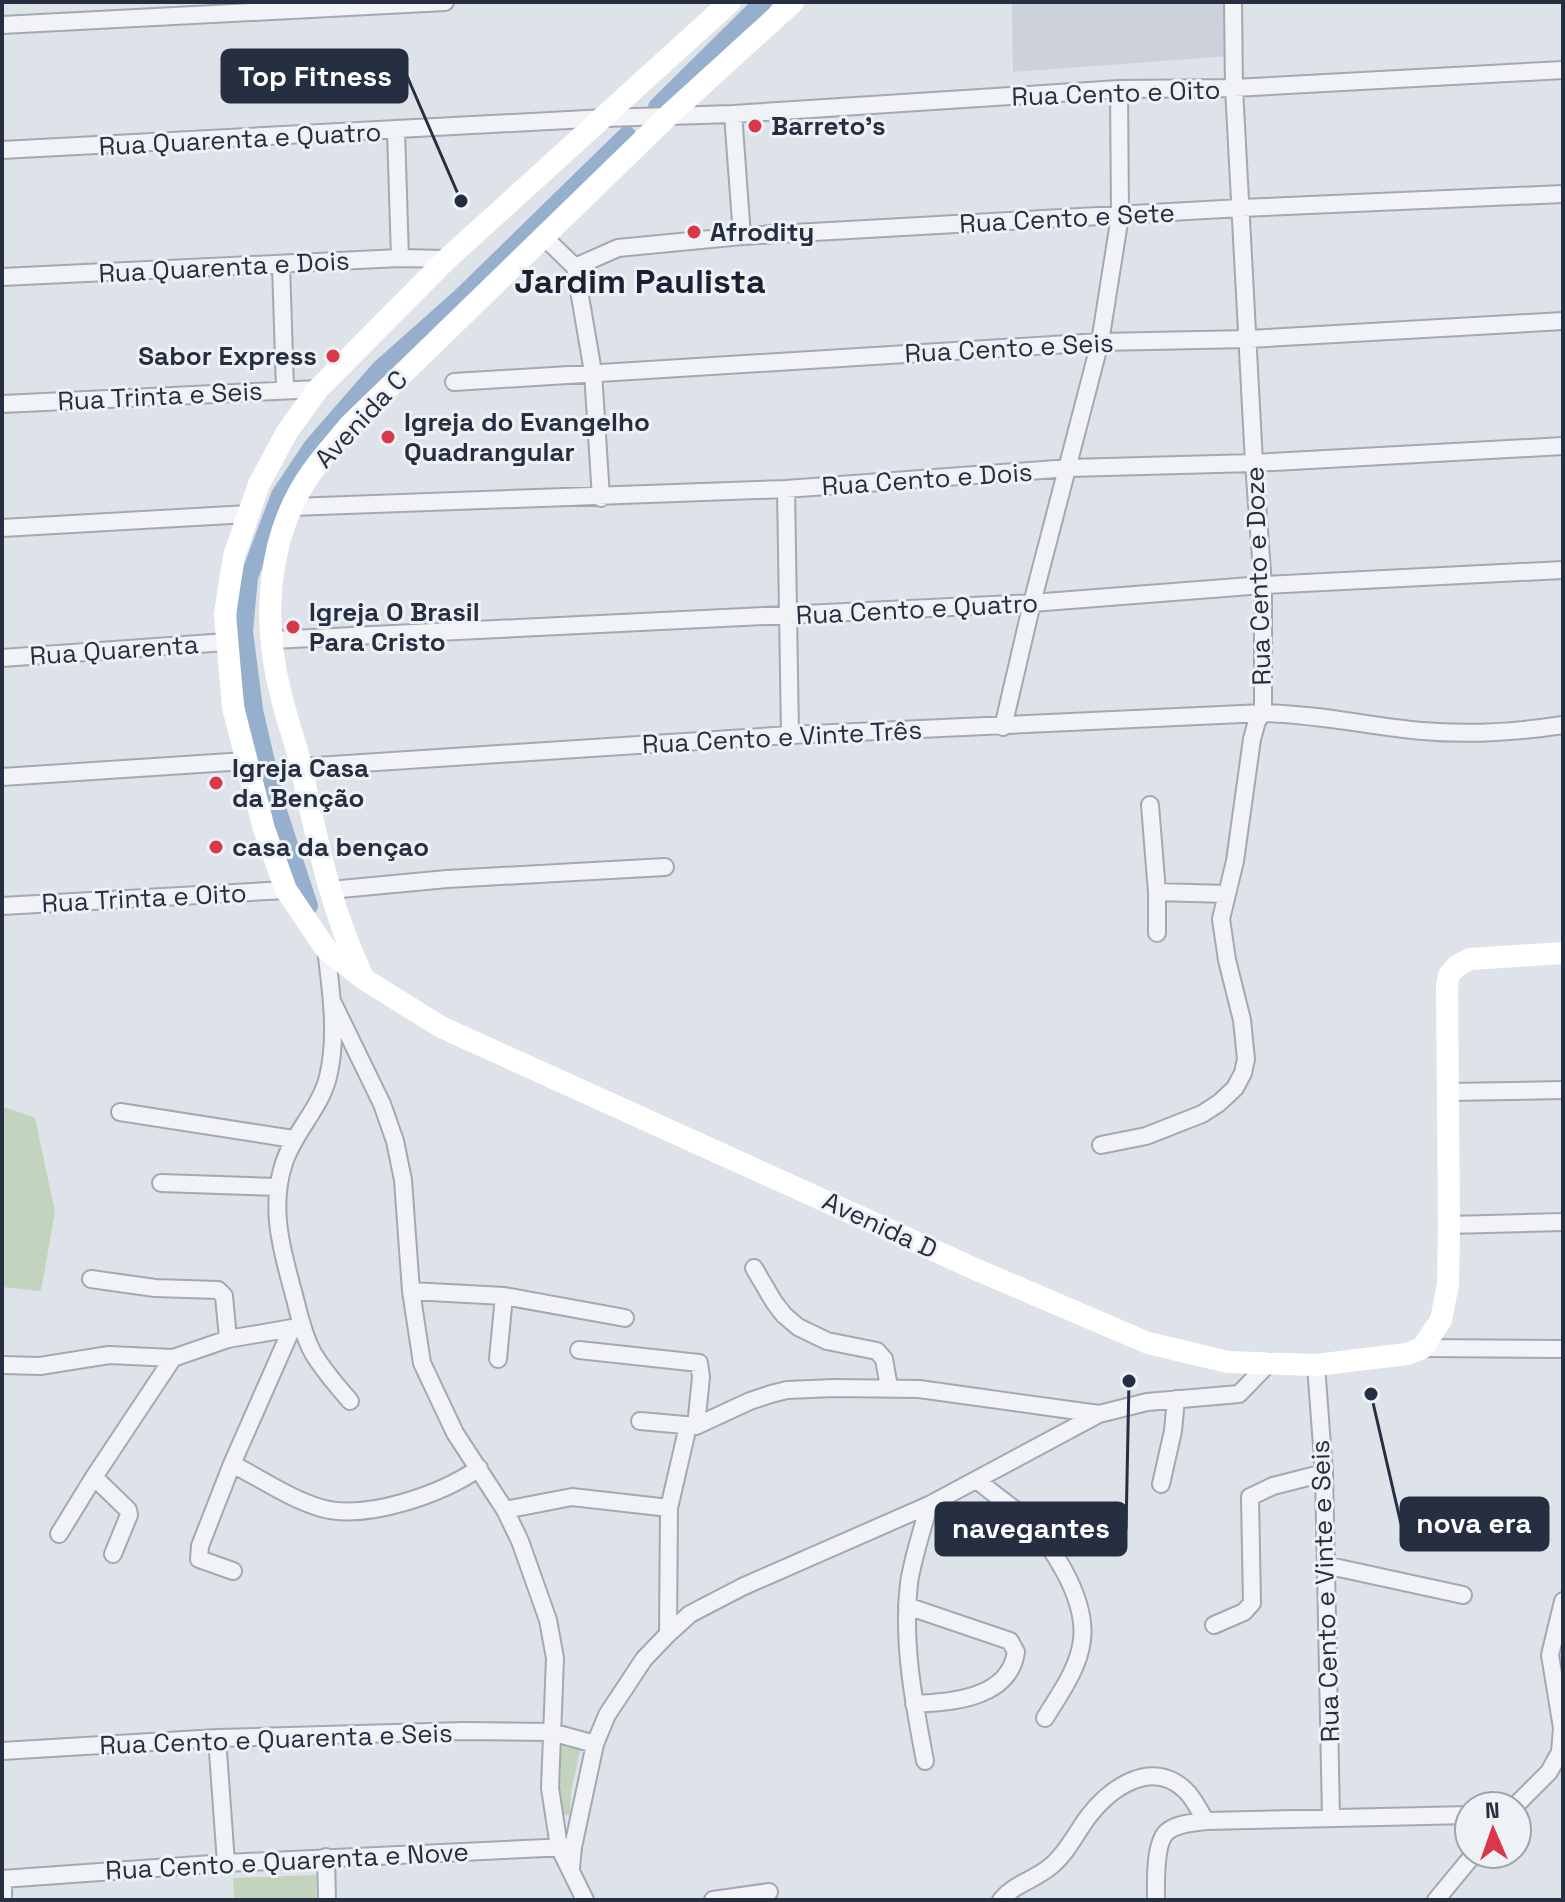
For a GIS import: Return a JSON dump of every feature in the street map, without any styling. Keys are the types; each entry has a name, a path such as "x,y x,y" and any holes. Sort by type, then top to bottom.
{"main road":[{"name":"Avenida D","path":"730,2 447,259 318,389 287,432 259,484 234,556 228,585 226,642 233,707 245,761 264,829 286,890 326,949 364,979 441,1027 975,1269 1148,1343 1228,1362 1316,1365 1407,1354 1422,1348"},
{"name":"Avenida C","path":"364,979 342,933 280,693 271,640 270,603 274,566 284,525 310,475 349,426 669,115 793,2"},
{"path":"1422,1348 1441,1320 1448,1284 1449,1092 1446,1032 1449,975 1470,959 1563,953"}],"street":[{"path":"2,25 265,6 445,2"},
{"name":"Rua Cento e Doze","path":"1101,1145 1146,1136 1202,1114 1235,1088 1246,1059 1242,1020 1227,960 1221,919 1238,846 1252,739 1257,721 1263,713 1263,585 1234,88 1233,2"},
{"name":"Rua Cento e Oito","path":"669,115 733,114 1119,89 1234,88 1563,70"},
{"path":"1003,727 1100,342 1120,216 1119,89"},
{"path":"733,114 742,236"},
{"name":"Rua Quarenta e Quatro","path":"2,150 669,115"},
{"path":"396,131 400,258"},
{"name":"Rua Cento e Sete","path":"575,267 618,248 742,236 1241,208 1563,194"},
{"path":"545,238 575,267 593,372 601,498"},
{"name":"Rua Quarenta e Dois","path":"2,277 400,258 447,259"},
{"path":"281,265 285,389"},
{"name":"Rua Cento e Seis","path":"454,382 1100,342 1249,339 1563,321"},
{"name":"Rua Trinta e Seis","path":"2,404 318,389"},
{"name":"Rua Cento e Dois","path":"292,507 601,498 786,489 1069,468 1254,463 1563,446"},
{"path":"786,489 790,735"},
{"path":"2,528 248,514"},
{"name":"Rua Cento e Quatro","path":"271,640 1032,603 1263,585 1563,570"},
{"name":"Rua Quarenta","path":"2,658 226,642"},
{"name":"Rua Cento e Vinte Três","path":"301,767 790,735 1263,713 1323,716 1422,731 1498,732 1563,725"},
{"path":"2,777 245,761"},
{"path":"1150,805 1157,933"},
{"path":"330,890 447,879 665,867"},
{"name":"Rua Trinta e Oito","path":"2,906 286,890"},
{"path":"1157,892 1226,894"},
{"path":"326,949 332,1001 329,1074 322,1096 293,1139 277,1187 277,1214 280,1245 297,1326 350,1401"},
{"path":"332,1001 382,1104 395,1141 404,1194 411,1291 422,1363 455,1433 505,1510 520,1541 548,1620 555,1658 550,1788 571,1868 585,1900"},
{"path":"1449,1092 1563,1090"},
{"path":"120,1112 293,1139"},
{"path":"161,1183 277,1187"},
{"path":"1449,1225 1563,1222"},
{"path":"754,1268 774,1302 798,1327 827,1341 877,1351 884,1359 889,1387"},
{"path":"91,1279 155,1288 218,1290 224,1296 228,1339"},
{"path":"411,1291 504,1296 625,1318"},
{"path":"498,1359 504,1296"},
{"path":"2,1365 40,1366 109,1355 173,1358 228,1339 297,1326"},
{"path":"233,1571 203,1562 199,1559 200,1554 232,1464 297,1326"},
{"path":"1422,1348 1563,1349"},
{"path":"579,1350 699,1363 701,1377 692,1426 669,1508 668,1634"},
{"path":"59,1534 173,1358"},
{"path":"566,1847 595,1744 607,1715 624,1687 668,1634 690,1614 742,1587 929,1505 1099,1414 1147,1402 1239,1394 1270,1362"},
{"name":"Rua Cento e Vinte e Seis","path":"1316,1365 1324,1473 1331,1817"},
{"path":"640,1421 692,1426 750,1401 787,1390 889,1387 1099,1414"},
{"path":"1161,1484 1173,1431 1176,1399"},
{"path":"232,1464 312,1505 342,1512 433,1494 456,1485 479,1468"},
{"path":"1214,1625 1244,1612 1252,1603 1250,1497 1273,1486 1324,1473"},
{"path":"94,1477 128,1510 129,1515 113,1554"},
{"path":"977,1480 1021,1515 1041,1536 1071,1583 1083,1638 1079,1655 1045,1718"},
{"path":"505,1510 572,1497 669,1508"},
{"path":"925,1761 914,1704 907,1606 910,1580 929,1505"},
{"path":"1325,1565 1463,1595"},
{"path":"1530,1790 1556,1762 1562,1742 1563,1728 1550,1655 1563,1601"},
{"path":"907,1606 1010,1641 1016,1652 1012,1669 985,1691 950,1702 914,1704"},
{"name":"Rua Cento e Quarenta e Seis","path":"2,1751 217,1738 464,1731 551,1732 595,1744"},
{"path":"217,1738 226,1863"},
{"path":"1001,1900 1019,1884 1051,1867 1106,1795 1127,1782 1140,1777 1164,1777 1178,1783 1206,1821"},
{"path":"1156,1900 1162,1837 1181,1825 1206,1821 1453,1815"},
{"name":"Rua Cento e Quarenta e Nove","path":"2,1879 326,1857 566,1847"},
{"path":"326,1857 327,1900"},
{"path":"1436,1900 1461,1870"},
{"path":"2,1879 3,1900"},
{"path":"713,1900 769,1892"}],"shaded area":[{"path":"1012,2 1226,2 1230,56 1013,72"}],"green space":[{"path":"2,1106 35,1118 55,1212 41,1291 2,1287"},
{"path":"557,1741 581,1747 571,1792 570,1815 561,1815"},
{"path":"316,1875 316,1900 234,1900 233,1878"}],"waterway":[{"path":"657,107 763,2"},
{"path":"309,906 276,805 254,710 244,631 249,577 280,495 312,447 380,369 461,297 627,135"}],"place":[{"name":"Barreto's","path":"755,126"},
{"name":"Top Fitness","path":"461,201"},
{"name":"Afrodity","path":"694,232"},
{"name":"Sabor Express","path":"333,356"},
{"name":"Igreja do Evangelho Quadrangular","path":"388,437"},
{"name":"Igreja O Brasil Para Cristo","path":"293,627"},
{"name":"Igreja Casa da Benção","path":"216,783"},
{"name":"casa da bençao","path":"216,847"},
{"name":"navegantes","path":"1129,1381"},
{"name":"nova era","path":"1371,1394"}],"district":[{"name":"Jardim Paulista","path":"640,281"}]}
